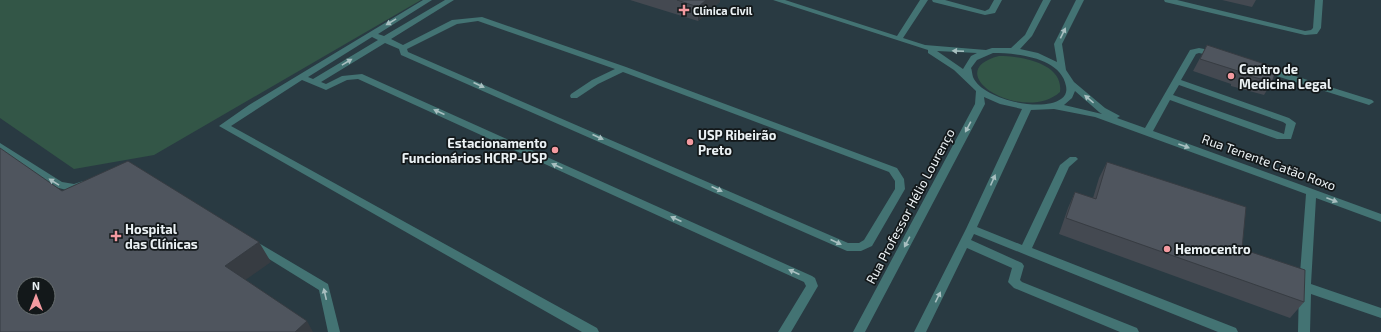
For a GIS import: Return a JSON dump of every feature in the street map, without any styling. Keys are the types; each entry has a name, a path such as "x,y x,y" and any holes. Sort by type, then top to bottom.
{"street":[{"path":"428,0 301,76 224,126 592,332"},
{"path":"314,82 450,0"},
{"path":"777,0 924,47 941,56 970,81"},
{"path":"899,38 924,0"},
{"path":"936,0 985,13 992,11 998,0"},
{"path":"1014,50 1028,36 1048,0"},
{"path":"1062,69 1058,44 1080,0"},
{"path":"1168,0 1305,33 1314,32 1317,28 1319,0"},
{"path":"413,9 427,14"},
{"path":"372,34 403,48 404,53 847,247 861,247 868,243 900,189 901,185 899,178 893,170 623,69 479,19 455,22 403,48"},
{"path":"924,47 959,51 1014,50 1048,60 1062,69"},
{"path":"970,81 966,70 970,61 978,54 992,50"},
{"path":"1147,132 1193,52 1199,50 1208,51 1223,56"},
{"path":"1252,65 1369,102"},
{"path":"574,96 596,82 623,69"},
{"name":"Rua Tenente Catão Roxo","path":"1062,69 1072,84 1102,110 1147,132"},
{"path":"301,76 326,87 345,78 359,76 808,279 812,286 784,332"},
{"name":"Rua Tenente Catão Roxo","path":"970,81 980,91 1004,103 1027,108 1054,106 1097,115 1381,218"},
{"path":"1167,96 1265,131 1288,137 1291,123 1270,114 1176,81"},
{"path":"1054,106 1065,100 1071,93 1072,84"},
{"name":"Rua Professor Hélio Lourenço","path":"859,332 980,104 980,91"},
{"path":"920,332 965,242 1027,108"},
{"path":"1265,131 1270,114"},
{"path":"0,146 59,185 74,188 96,182"},
{"path":"1025,251 1065,165 1073,159"},
{"path":"1304,332 1305,287 1311,192"},
{"path":"971,229 1232,332"},
{"path":"243,237 324,287 334,332"},
{"path":"965,242 1018,266 1014,282 1018,285 1133,332"},
{"path":"1305,287 1381,313"}],"shaded area":[{"name":"USP Ribeirão Preto","path":"0,0 1381,0 1381,332 0,332"}],"green space":[{"path":"0,0 421,0 154,155 74,169 0,118"},
{"path":"999,56 1029,60 1048,68 1055,74 1059,82 1060,92 1044,101 1026,103 1008,99 992,92 981,83 977,73 982,63"}],"building":[{"path":"677,0 706,0 698,7"},
{"path":"1207,45 1277,68 1272,82 1238,73 1238,71 1200,59"},
{"name":"Hospital das Clínicas","path":"0,148 62,191 128,161 259,242 225,266 307,321 295,332 0,332"},
{"name":"Hemocentro","path":"1107,162 1246,207 1242,249 1305,270 1304,302 1066,218 1075,192 1096,199"}],"place":[{"name":"Clínica Civil","path":"684,10"},
{"name":"Centro de Medicina Legal","path":"1231,76"},
{"name":"USP Ribeirão Preto","path":"690,142"},
{"name":"Estacionamento Funcionários HCRP-USP","path":"555,150"},
{"name":"Hospital das Clínicas","path":"116,236"},
{"name":"Hemocentro","path":"1167,249"}]}
